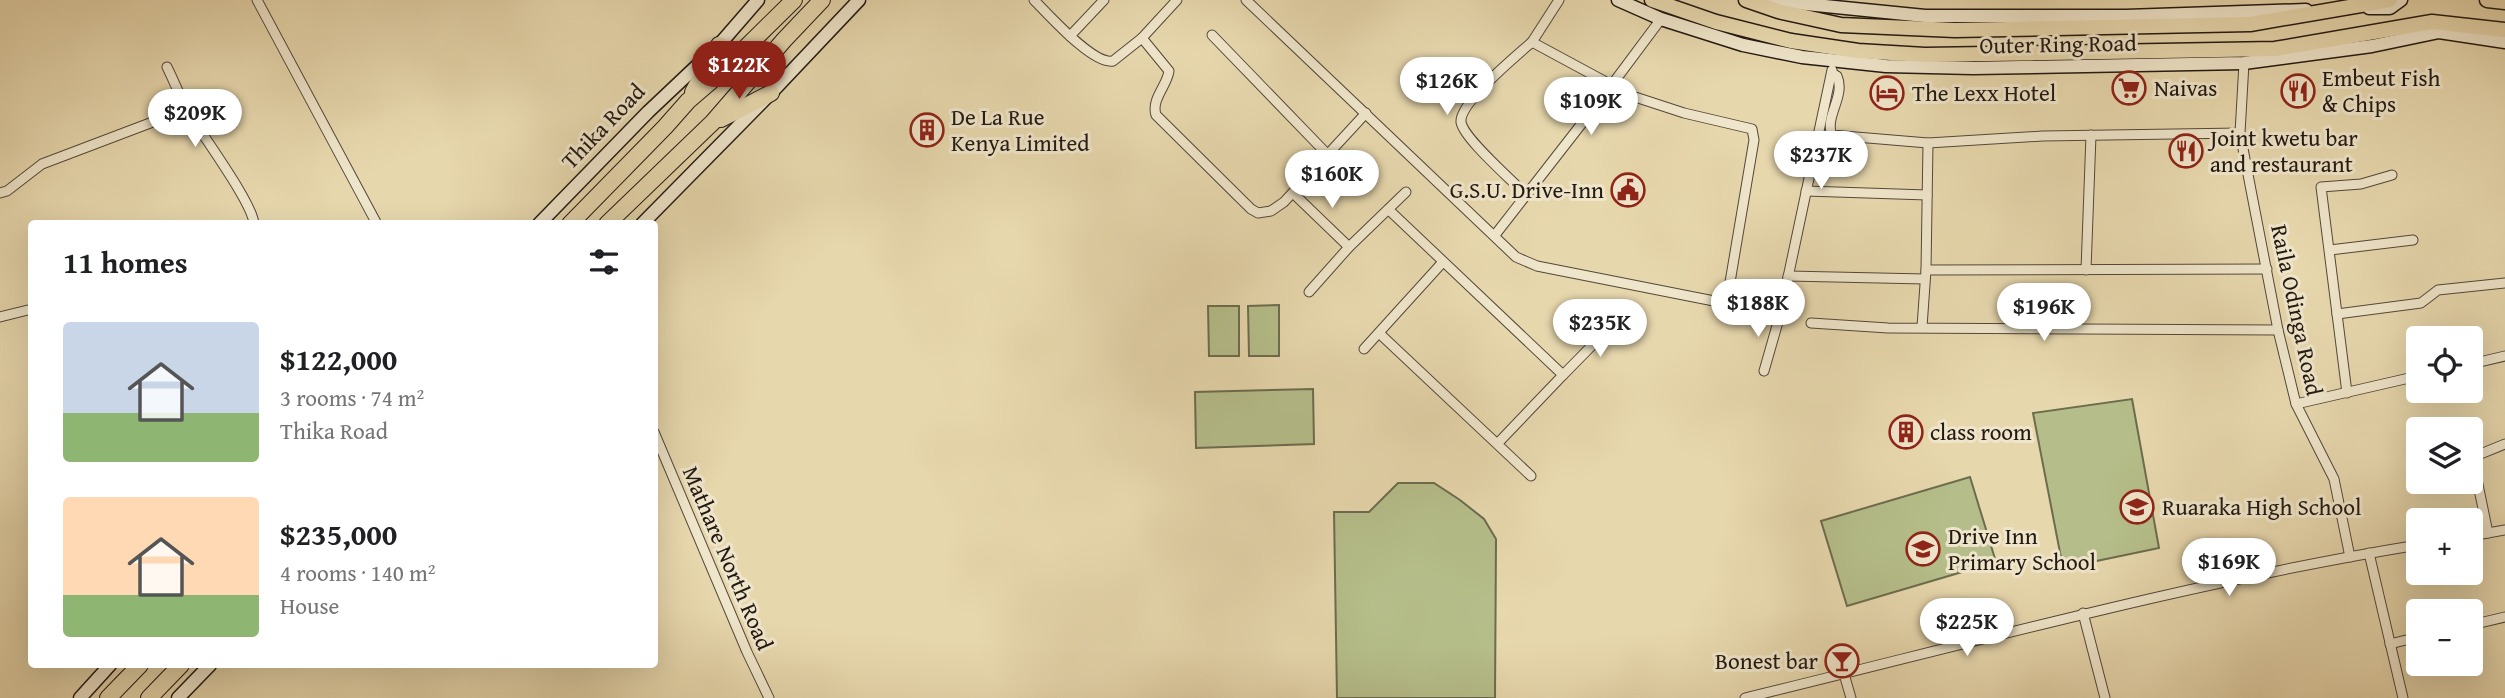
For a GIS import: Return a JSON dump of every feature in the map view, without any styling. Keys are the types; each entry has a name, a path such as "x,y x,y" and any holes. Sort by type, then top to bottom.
{"highway":[{"name":"Thika Road","path":"574,220 688,100 717,76 794,0"},
{"path":"611,220 713,122 822,0"},
{"path":"688,100 719,45"},
{"path":"713,122 771,93"},
{"path":"108,698 137,668"},
{"path":"149,698 178,668"}],"main road":[{"name":"Thika Road","path":"543,220 648,112 719,45 758,0"},
{"path":"646,220 859,0"},
{"name":"Outer Ring Road","path":"1618,0 1661,19 1743,45 1833,67 1973,68 2244,63 2372,46 2439,32 2505,42"},
{"name":"Outer Ring Road","path":"1652,0 1707,20 1791,41 1858,51 1925,55 2275,48 2432,22 2505,30"},
{"name":"Outer Ring Road","path":"1746,0 1778,12 1841,25 1955,30 2250,24 2390,0"},
{"name":"Outer Ring Road","path":"1765,0 1870,12 1967,17 2126,16 2390,8 2401,0"},
{"path":"2487,0 2505,2"},
{"path":"80,698 107,668"},
{"path":"178,698 208,668"}],"street":[{"path":"257,0 375,220"},
{"path":"1034,0 1070,36 1095,56 1108,62 1142,38 1177,0"},
{"path":"1070,36 1104,0"},
{"path":"1246,0 1516,257 1537,265 1714,301 1724,300 1728,294 1754,140 1752,130 1654,104 1611,86 1532,42"},
{"path":"1526,195 1470,139 1461,123 1462,114 1471,99 1532,42 1559,0"},
{"path":"1494,235 1661,19"},
{"path":"1212,35 1327,154"},
{"path":"1142,38 1169,71 1155,104 1156,115 1258,213 1271,211 1294,194 1366,113"},
{"name":"Raila Odinga Road","path":"2244,63 2240,133 2278,330 2296,404 2334,479 2350,557"},
{"path":"167,67 187,109 254,220"},
{"path":"1833,67 1840,88 1830,126 1829,132 1832,135 1928,143 2091,135 2240,133"},
{"path":"1764,371 1780,315 1833,67"},
{"path":"0,193 7,191 42,164 187,109"},
{"path":"2086,270 2091,135"},
{"path":"1922,327 1928,143"},
{"path":"2347,393 2321,187 2361,184 2392,175"},
{"path":"1806,191 1927,195"},
{"path":"1309,292 1349,247 1406,192"},
{"path":"1294,194 1349,247"},
{"path":"1389,210 1563,375"},
{"path":"2330,250 2413,240"},
{"path":"1364,349 1442,263"},
{"path":"1788,275 2267,269"},
{"path":"2337,314 2421,303 2438,290 2505,284"},
{"path":"1728,294 1780,315"},
{"path":"0,317 28,310"},
{"path":"1498,443 1616,321"},
{"path":"1811,323 1875,327 2278,330"},
{"path":"1379,333 1531,476"},
{"path":"2483,361 2505,356"},
{"path":"2296,404 2406,379"},
{"name":"Mathare North Road","path":"658,441 769,698"},
{"path":"2488,533 2474,461 2478,455 2505,444"},
{"path":"2483,534 2505,530"},
{"path":"1745,698 2083,614 2406,547"},
{"path":"2369,553 2403,698"},
{"path":"2083,614 2105,698"},
{"path":"2483,622 2505,617"},
{"path":"2390,644 2406,640"},
{"path":"1844,674 1851,698"}],"green space":[{"path":"1279,305 1279,356 1249,356 1248,306"},
{"path":"1208,306 1239,306 1239,356 1209,356"},
{"path":"1313,389 1314,444 1196,448 1195,392"},
{"path":"2132,399 2159,548 2063,568 2033,413"},
{"path":"1970,477 1996,562 1847,606 1821,521"},
{"path":"1398,483 1434,483 1484,519 1496,539 1495,698 1337,698 1334,512 1369,512"}],"place":[{"name":"Naivas","path":"2129,88"},
{"name":"Embeut Fish & Chips","path":"2298,91"},
{"name":"The Lexx Hotel","path":"1887,93"},
{"name":"De La Rue Kenya Limited","path":"927,130"},
{"name":"Joint kwetu bar and restaurant","path":"2186,151"},
{"name":"G.S.U. Drive-Inn","path":"1628,190"},
{"name":"class room","path":"1906,432"},
{"name":"Ruaraka High School","path":"2137,507"},
{"name":"Drive Inn Primary School","path":"1923,549"},
{"name":"Bonest bar","path":"1842,661"}]}
